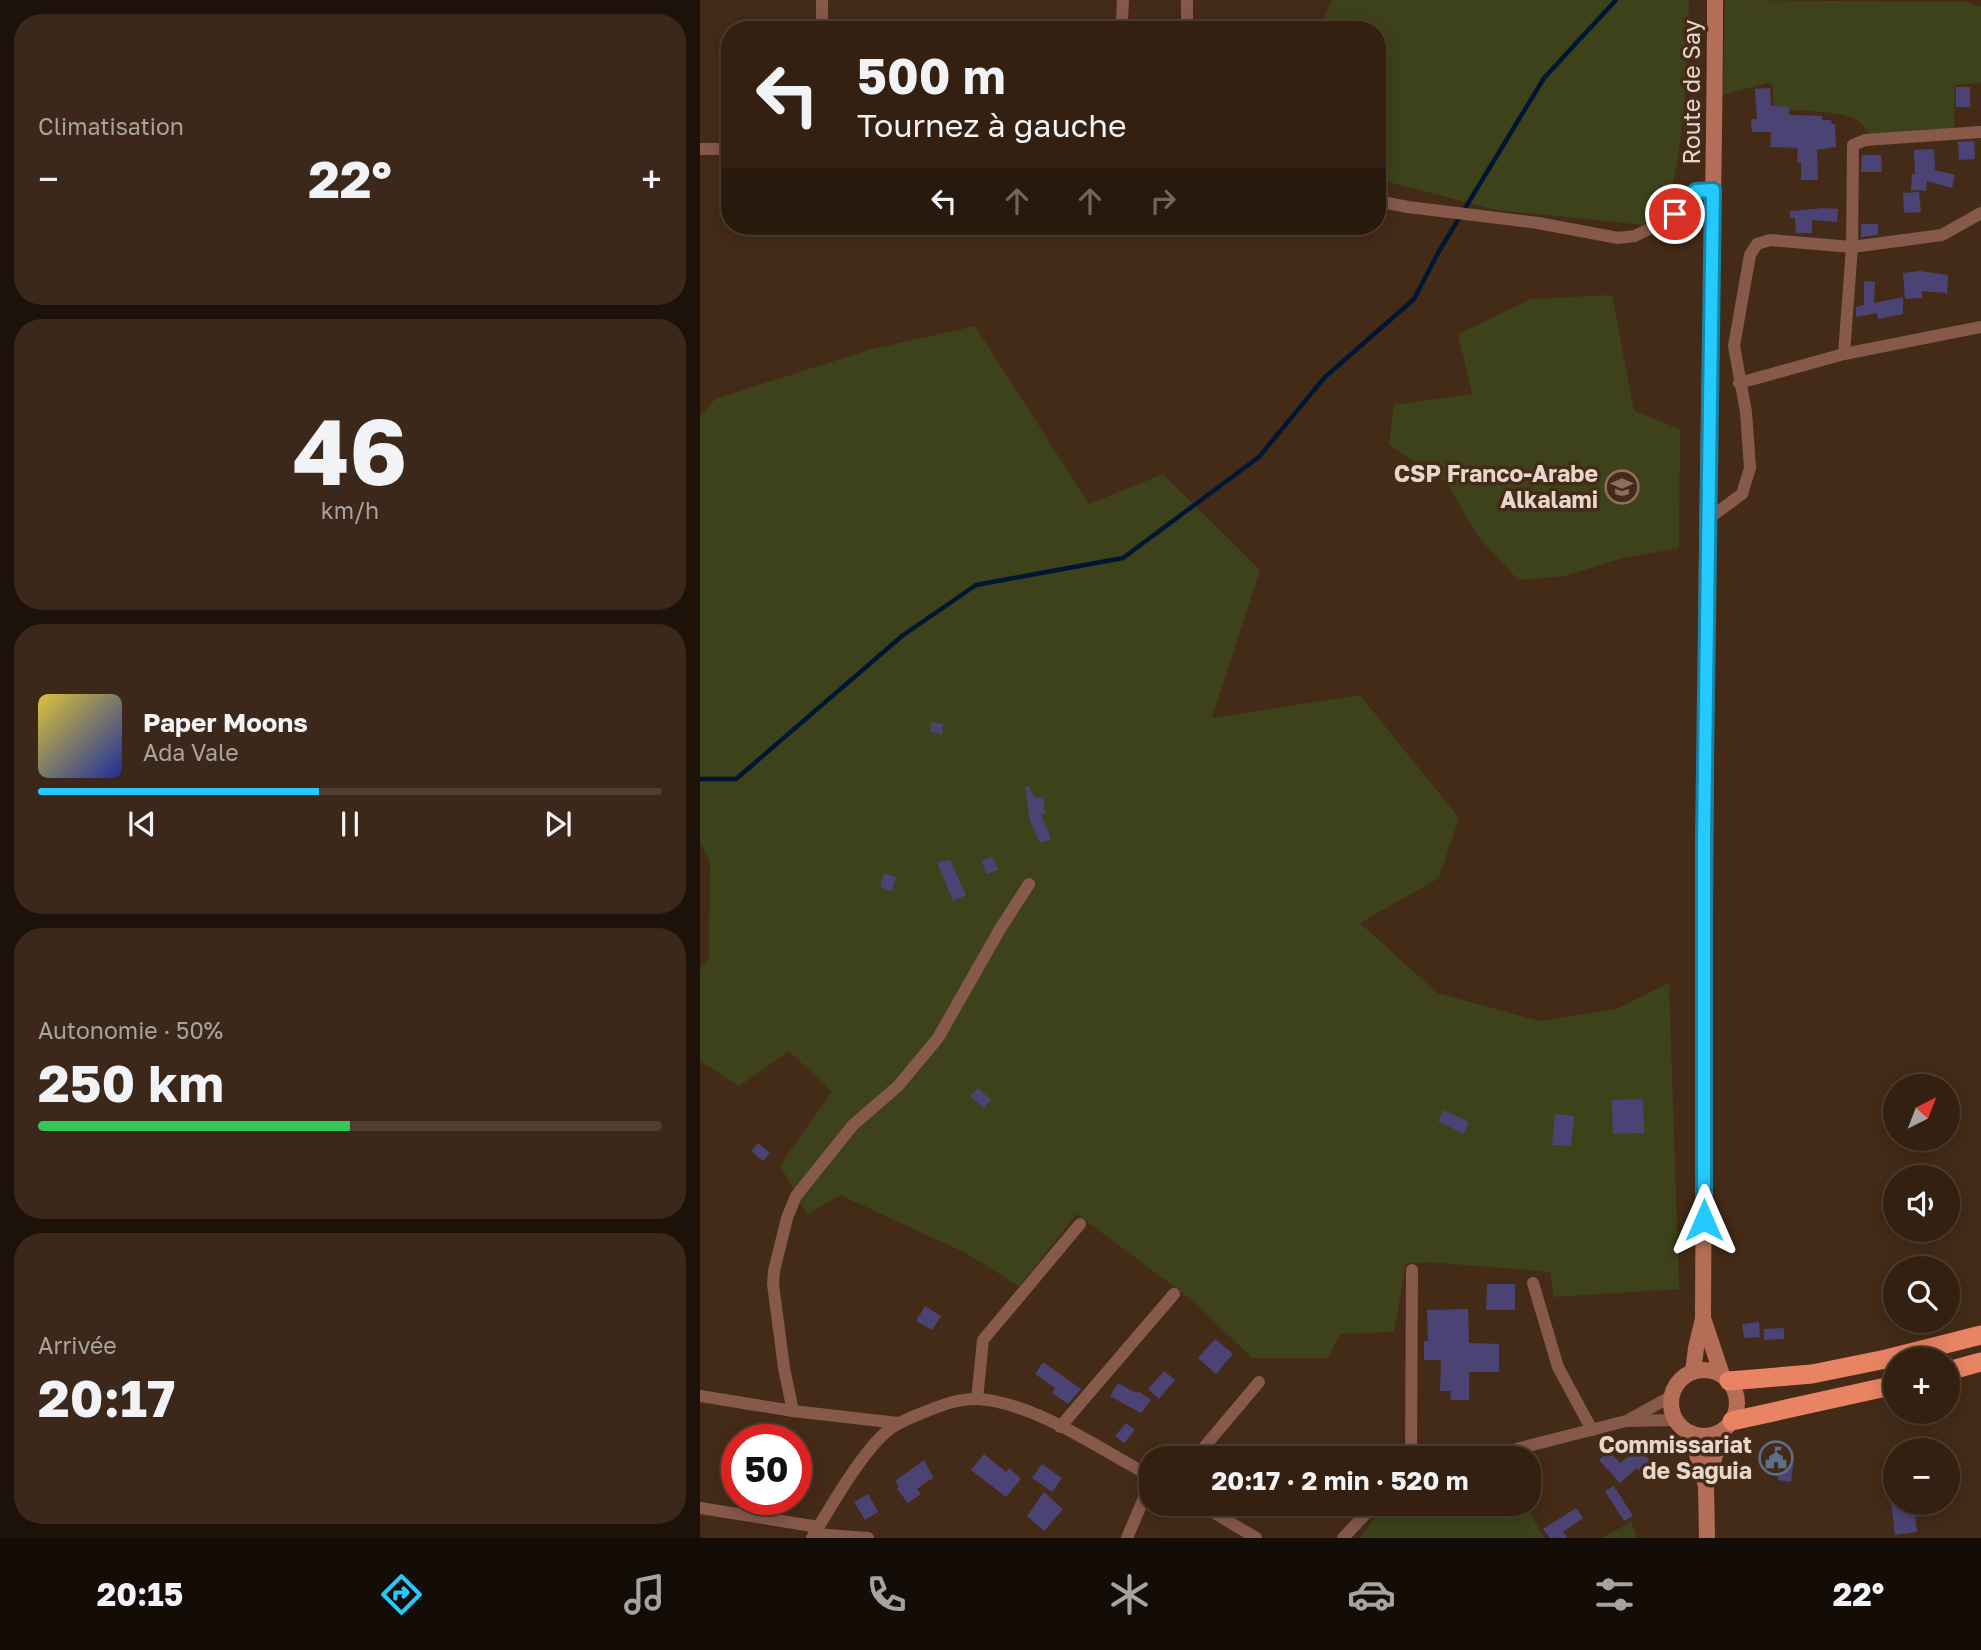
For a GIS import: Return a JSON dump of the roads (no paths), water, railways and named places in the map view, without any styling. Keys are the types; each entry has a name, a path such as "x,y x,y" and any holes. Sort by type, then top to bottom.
{"highway":[{"path":"1725,1378 1812,1374 1981,1335"},
{"path":"1960,1368 1981,1362"},
{"path":"1727,1426 1883,1388"}],"main road":[{"name":"Route de Say","path":"1693,1372 1703,1319 1704,838 1715,0"},
{"name":"Route de Say","path":"1703,1319 1725,1378"},
{"path":"1706,1486 1737,1405 1734,1388 1725,1378 1703,1370 1693,1372 1680,1381 1672,1395 1671,1404 1676,1420 1691,1433 1707,1436 1727,1426"},
{"path":"1691,1433 1706,1486 1707,1538"}],"street":[{"path":"822,0 822,21"},
{"path":"1122,21 1123,0"},
{"path":"1187,0 1187,21"},
{"path":"1844,354 1852,247 1853,145 1865,140 1981,132"},
{"path":"700,149 721,149"},
{"path":"1386,202 1538,223 1618,238 1635,236 1664,221 1685,205 1696,191 1713,190"},
{"path":"1708,519 1742,494 1750,468 1745,412 1734,346 1750,256 1757,244 1770,240 1852,247 1941,235 1981,213"},
{"path":"1739,383 1844,354 1981,327"},
{"path":"793,1410 783,1358 774,1270 787,1218 796,1196 853,1125 898,1086 932,1046 1029,884"},
{"path":"977,1399 983,1340 1080,1224"},
{"path":"1411,1446 1412,1270"},
{"path":"1533,1283 1558,1367 1592,1430"},
{"path":"1060,1427 1174,1294"},
{"path":"1205,1446 1259,1382"},
{"path":"1626,1421 1672,1395"},
{"path":"700,1396 898,1423"},
{"path":"815,1533 865,1457 883,1435 898,1423 949,1402 977,1399 1027,1411 1139,1471"},
{"path":"1528,1446 1626,1421 1676,1420"},
{"path":"700,1508 815,1533 868,1538"},
{"path":"1127,1538 1139,1509"},
{"path":"1220,1516 1256,1538"},
{"path":"1343,1538 1364,1516"}],"waterway":[{"path":"700,779 736,779 902,636 976,585 1123,558 1259,457 1324,378 1414,299 1438,253 1544,78 1616,0"}],"place":[{"name":"CSP Franco-Arabe Alkalami","path":"1622,487"},
{"name":"Commissariat de Saguia","path":"1776,1458"}]}
